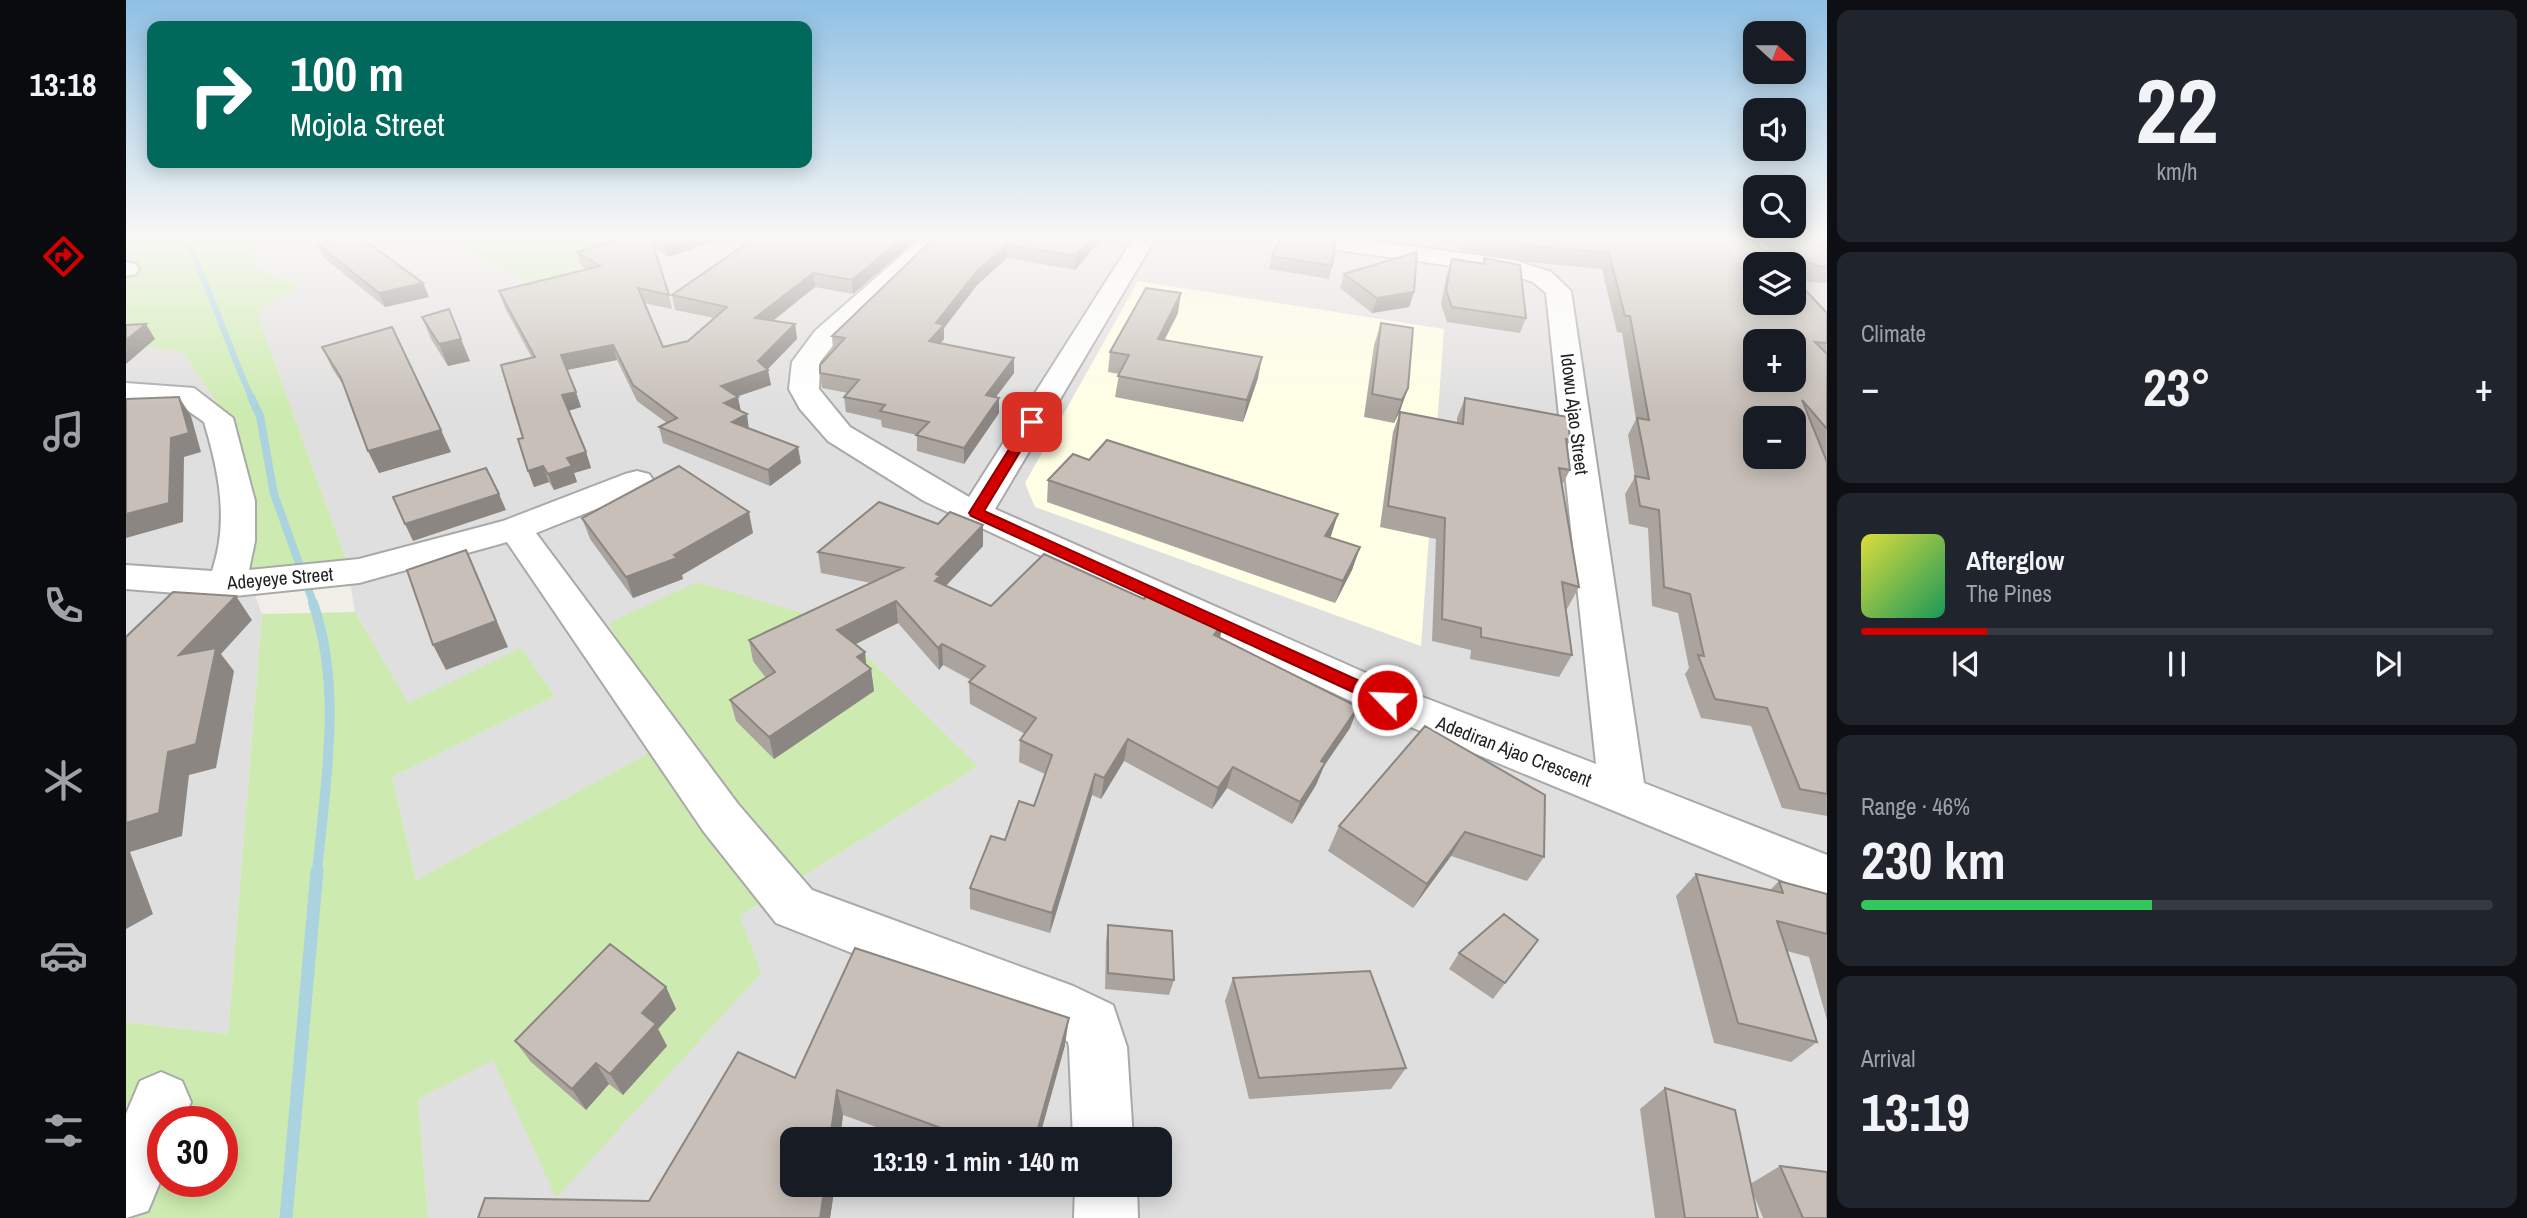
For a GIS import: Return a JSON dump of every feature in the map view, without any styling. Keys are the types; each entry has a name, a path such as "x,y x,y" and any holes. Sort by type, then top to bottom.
{"street":[{"name":"Adediran Ajao Crescent","path":"872,296 813,350 802,377 803,389 811,403 839,434 936,494 1387,700 1827,877"},
{"path":"976,513 1109,296"},
{"name":"Idowu Ajao Street","path":"1559,296 1622,793"},
{"path":"126,392 184,394 218,418 242,517 230,585"},
{"name":"Adeyeye Street","path":"126,577 230,585 375,568 515,529 637,481"},
{"path":"515,529 721,818 794,907 1073,1013 1093,1025 1098,1047 1102,1127"},
{"path":"155,612 187,580"},
{"path":"126,1189 161,1102"},
{"path":"1106,1197 1106,1218"}],"shaded area":[{"path":"283,296 1743,296 1743,315 1806,315 1806,296 1827,296 1827,1218 428,1218 418,1099 493,1059 557,1198 740,916 978,766 667,743 416,880 392,777 555,696 521,649 408,704 355,612 346,559 258,317 266,303"},
{"path":"1130,296 1233,296 1444,329 1421,646 1035,507 1025,483"},
{"path":"126,344 183,352 228,419 258,507 246,571 262,614 228,1034 126,1022"}],"green space":[{"path":"126,296 283,296 266,303 258,317 346,559 313,570 246,571 258,507 228,419 183,352 126,344"},
{"path":"556,296 588,296 578,307"},
{"path":"697,582 832,622 978,766 740,916 761,973 556,1198 493,1060 418,1099 428,1218 126,1218 126,1022 228,1034 262,614 355,612 408,703 521,648 555,696 392,777 416,880 667,743 609,623"}],"building":[{"path":"502,296 641,296 663,347 688,341 727,307 676,296 784,296 755,318 795,324 758,361 768,370 721,386 738,397 724,403 747,414 732,422 798,447 768,470 659,427 677,418 633,385 613,345 561,355 576,392 562,395 586,452 567,458 572,466 548,474 543,466 528,471 518,439 523,438 501,365 535,357"},
{"path":"874,296 957,296 936,323 944,325 929,341 1014,358 986,395 999,398 964,448 916,435 929,422 880,411 885,405 844,397 859,380 820,373 820,365 845,338 832,336"},
{"path":"1142,296 1180,296 1158,339 1262,357 1247,400 1118,376 1129,355 1110,352"},
{"path":"1448,296 1523,296 1526,318 1452,307"},
{"path":"1620,296 1743,296 1743,315 1806,315 1806,296 1811,296 1827,313 1827,343 1815,342 1827,354 1827,429 1802,400 1804,406 1743,406 1743,469 1806,469 1806,410 1827,462 1827,794 1800,789 1767,708 1715,699 1698,655 1704,656 1690,594 1664,587 1659,510 1640,506 1635,476 1649,479 1637,418 1649,420 1630,316 1625,316"},
{"path":"449,309 461,339 439,344 422,317"},
{"path":"1381,323 1413,328 1408,388 1402,400 1372,394"},
{"path":"146,324 126,340 126,325"},
{"path":"392,327 441,430 368,451 341,378 322,347"},
{"path":"179,397 189,433 171,438 169,503 126,514 126,399"},
{"path":"1465,398 1568,417 1570,440 1566,439 1570,470 1559,468 1579,587 1562,582 1572,655 1481,637 1481,628 1442,619 1445,518 1388,506 1400,412 1463,424"},
{"path":"1107,440 1338,514 1325,536 1360,547 1343,581 1048,480 1073,454 1089,460"},
{"path":"679,466 749,512 674,555 677,558 626,577 582,518"},
{"path":"486,468 499,494 405,524 393,497"},
{"path":"879,502 938,524 950,512 983,525 936,574 940,576 935,581 991,606 1044,554 1144,599 1153,588 1224,621 1214,635 1358,707 1321,761 1325,763 1300,802 1233,767 1218,788 1128,739 1104,778 1095,774 1052,913 970,888 991,836 1005,840 1019,801 1034,806 1052,755 1020,740 1036,718 969,682 985,666 942,644 938,648 896,601 837,630 865,652 857,657 871,669 769,737 730,700 775,672 749,640 903,568 818,552"},
{"path":"466,550 496,621 433,645 407,570"},
{"path":"173,592 236,596 179,655 216,648 196,744 168,752 159,813 126,823 126,637"},
{"path":"1425,726 1545,795 1544,857 1465,832 1427,884 1339,826"},
{"path":"1696,874 1783,893 1779,881 1827,894 1827,934 1777,921 1817,1042 1738,1023"},
{"path":"1504,914 1538,940 1505,983 1459,953"},
{"path":"1108,925 1172,931 1174,980 1108,973"},
{"path":"610,944 666,987 642,1013 656,1024 610,1074 596,1063 572,1089 515,1041"},
{"path":"855,948 1069,1018 1038,1127 938,1127 837,1090 832,1127 780,1127 780,1197 823,1197 820,1218 478,1218 485,1198 649,1201 738,1052 795,1078"},
{"path":"1370,971 1406,1068 1259,1078 1233,978"},
{"path":"1665,1088 1735,1110 1758,1218 1685,1218"},
{"path":"1780,1166 1827,1172 1827,1218 1803,1218"}],"waterway":[{"path":"210,296 252,399"},
{"path":"251,397 260,416 274,494 314,605"},
{"path":"313,603 322,635 330,703 327,771 317,872"},
{"path":"286,1218 317,871"}],"route":[{"path":"1032,422 976,513 1387,700"}]}
